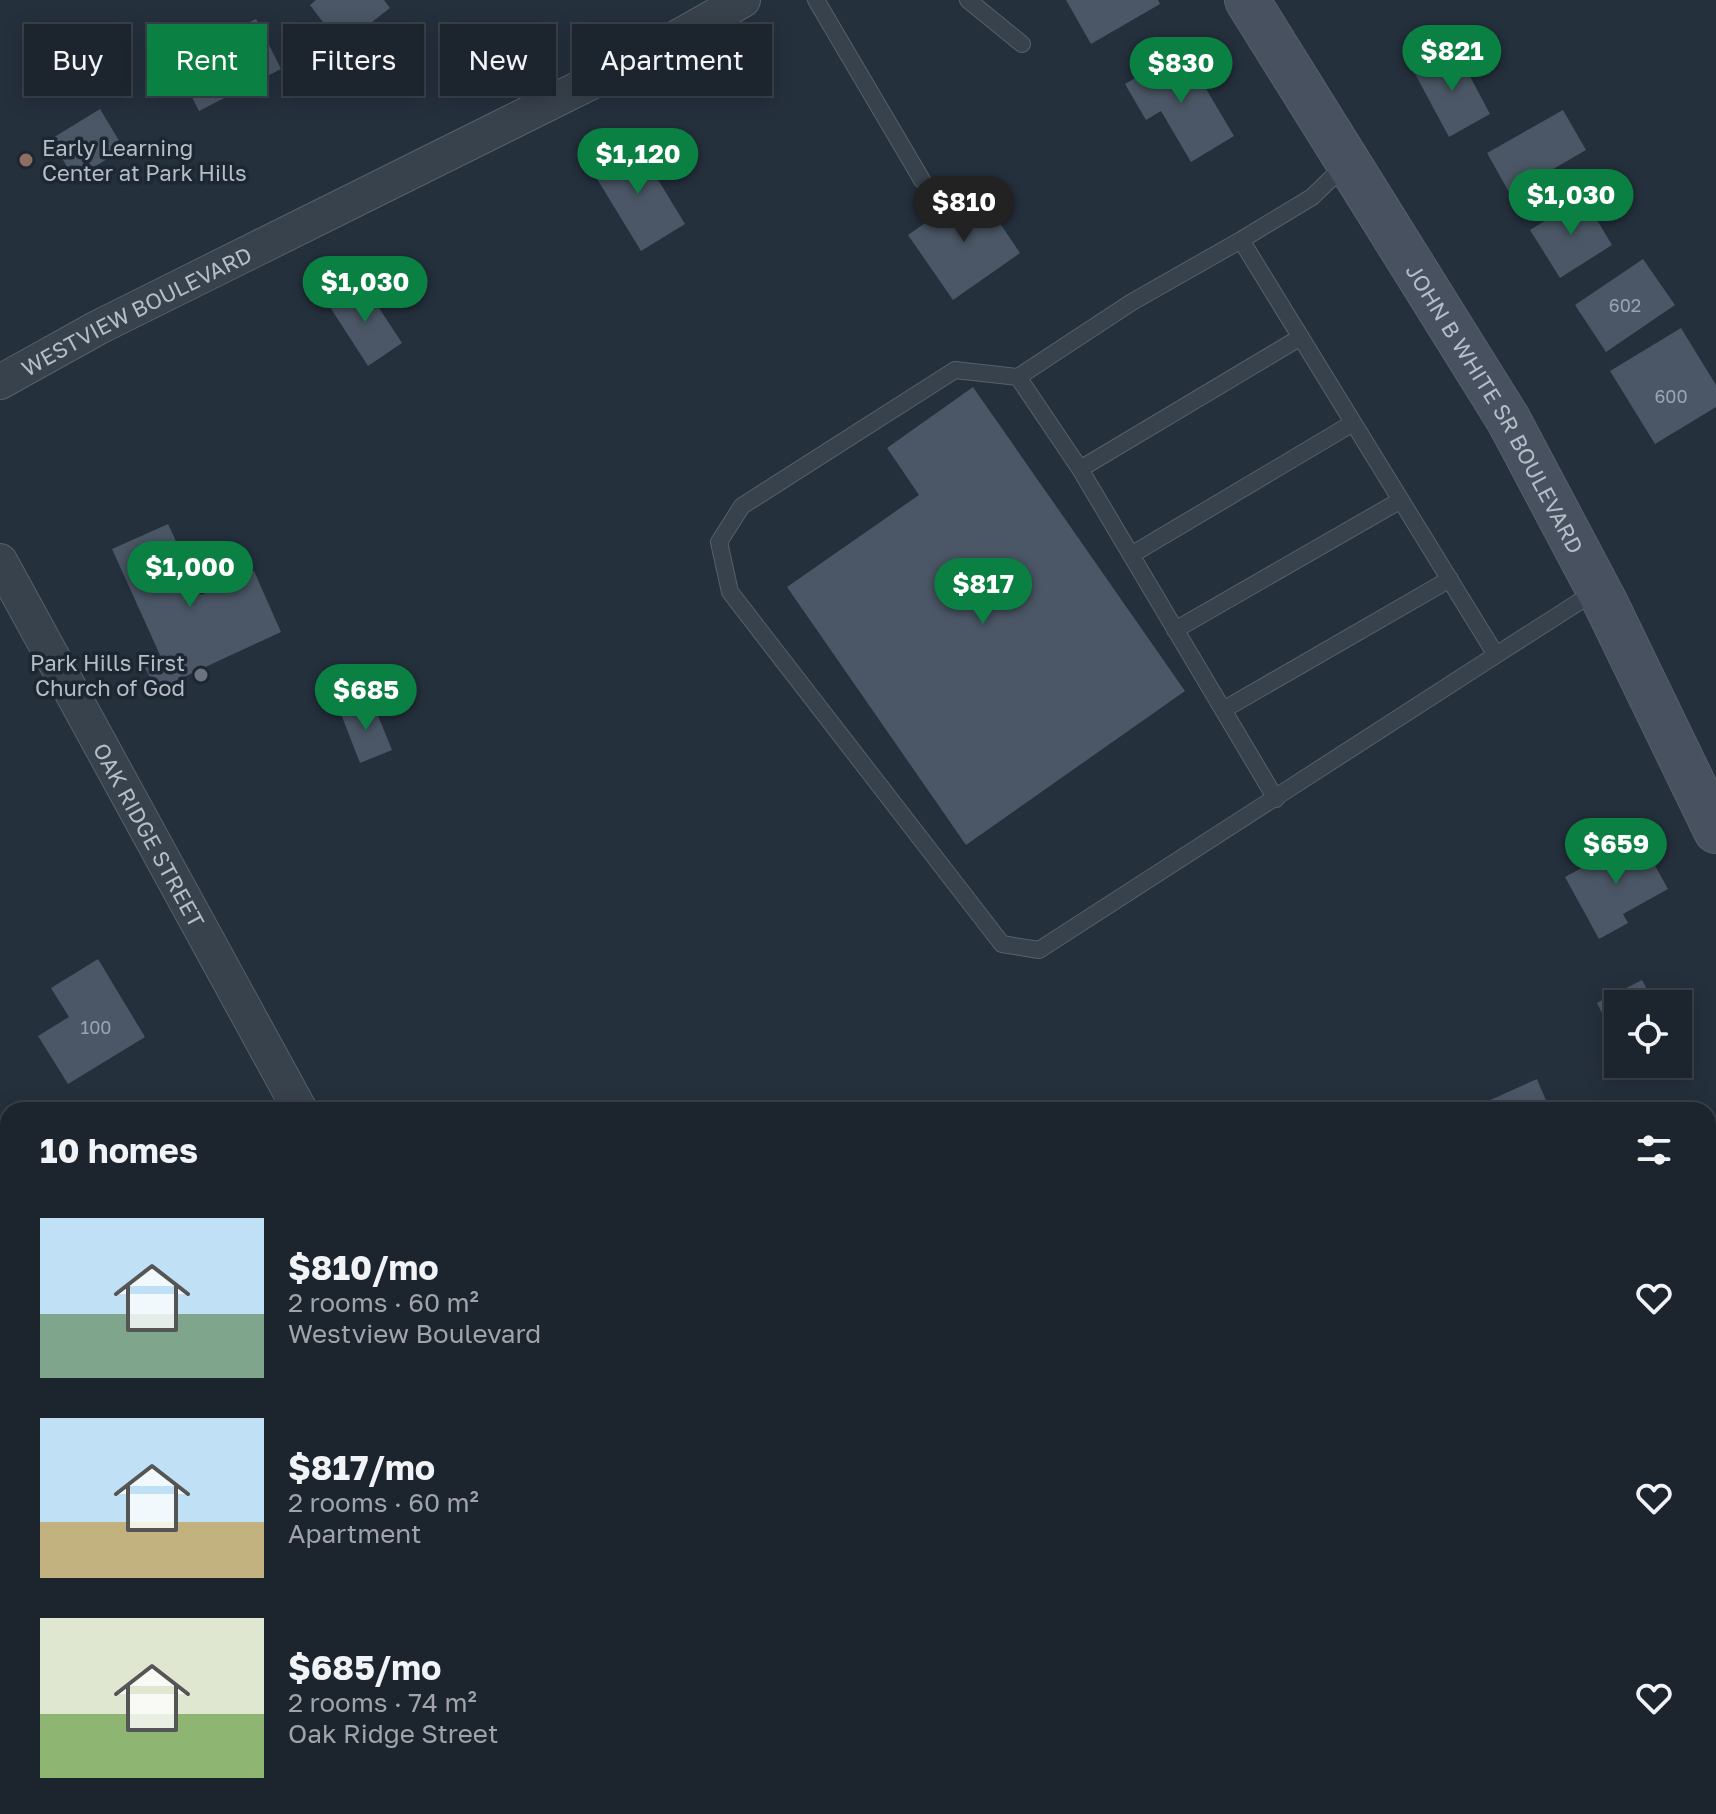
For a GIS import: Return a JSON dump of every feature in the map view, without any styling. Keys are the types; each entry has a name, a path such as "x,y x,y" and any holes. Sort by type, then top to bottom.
{"main road":[{"name":"JOHN B WHITE SR BOULEVARD","path":"1247,0 1508,419 1598,590 1716,831"}],"street":[{"name":"WESTVIEW BOULEVARD","path":"0,382 99,327 648,54 743,0"},
{"name":"OAK RIDGE STREET","path":"0,561 296,1102"}],"lane":[{"path":"816,0 922,180"},
{"path":"968,0 1022,44"},
{"path":"1348,162 1312,197 1132,302 1018,377 955,370 742,506 719,542 730,592 1002,944 1039,950 1598,590"},
{"path":"1241,240 1496,655"},
{"path":"1080,469 1301,337"},
{"path":"1018,377 1080,469 1276,799"},
{"path":"1131,555 1353,423"},
{"path":"1175,630 1401,500"},
{"path":"1223,710 1450,579"}],"building":[{"path":"316,0 384,0 390,8 369,24 324,24 310,5"},
{"path":"1066,0 1158,0 1160,4 1091,44"},
{"path":"267,41 281,69 267,76"},
{"path":"1183,50 1234,136 1191,162 1161,111 1146,120 1125,84"},
{"path":"1456,50 1490,114 1449,137 1414,72"},
{"path":"192,96 228,96 199,111"},
{"path":"100,109 124,149 74,179 51,139"},
{"path":"1563,110 1586,150 1510,194 1487,153"},
{"path":"635,142 685,224 641,251 591,169"},
{"path":"976,188 1020,253 953,300 908,235"},
{"path":"1583,197 1612,245 1560,278 1530,230"},
{"path":"1643,259 1675,305 1606,352 1575,305"},
{"path":"362,282 402,343 368,366 328,304"},
{"path":"1681,328 1716,385 1716,407 1655,444 1610,371"},
{"path":"973,387 1185,691 966,845 787,587 919,495 887,448"},
{"path":"168,524 201,595 254,571 281,632 156,690 143,663 160,655 112,549"},
{"path":"372,701 392,750 360,763 341,714"},
{"path":"1639,837 1668,889 1623,914 1628,923 1599,939 1565,877"},
{"path":"98,959 145,1037 68,1084 38,1036 69,1017 51,988"},
{"path":"1642,980 1647,990 1622,990"},
{"path":"1604,999 1604,1017 1597,1003"},
{"path":"1537,1079 1547,1102 1486,1102"}],"place":[{"name":"Early Learning Center at Park Hills","path":"26,160"},
{"name":"Park Hills First Church of God","path":"201,675"}]}
